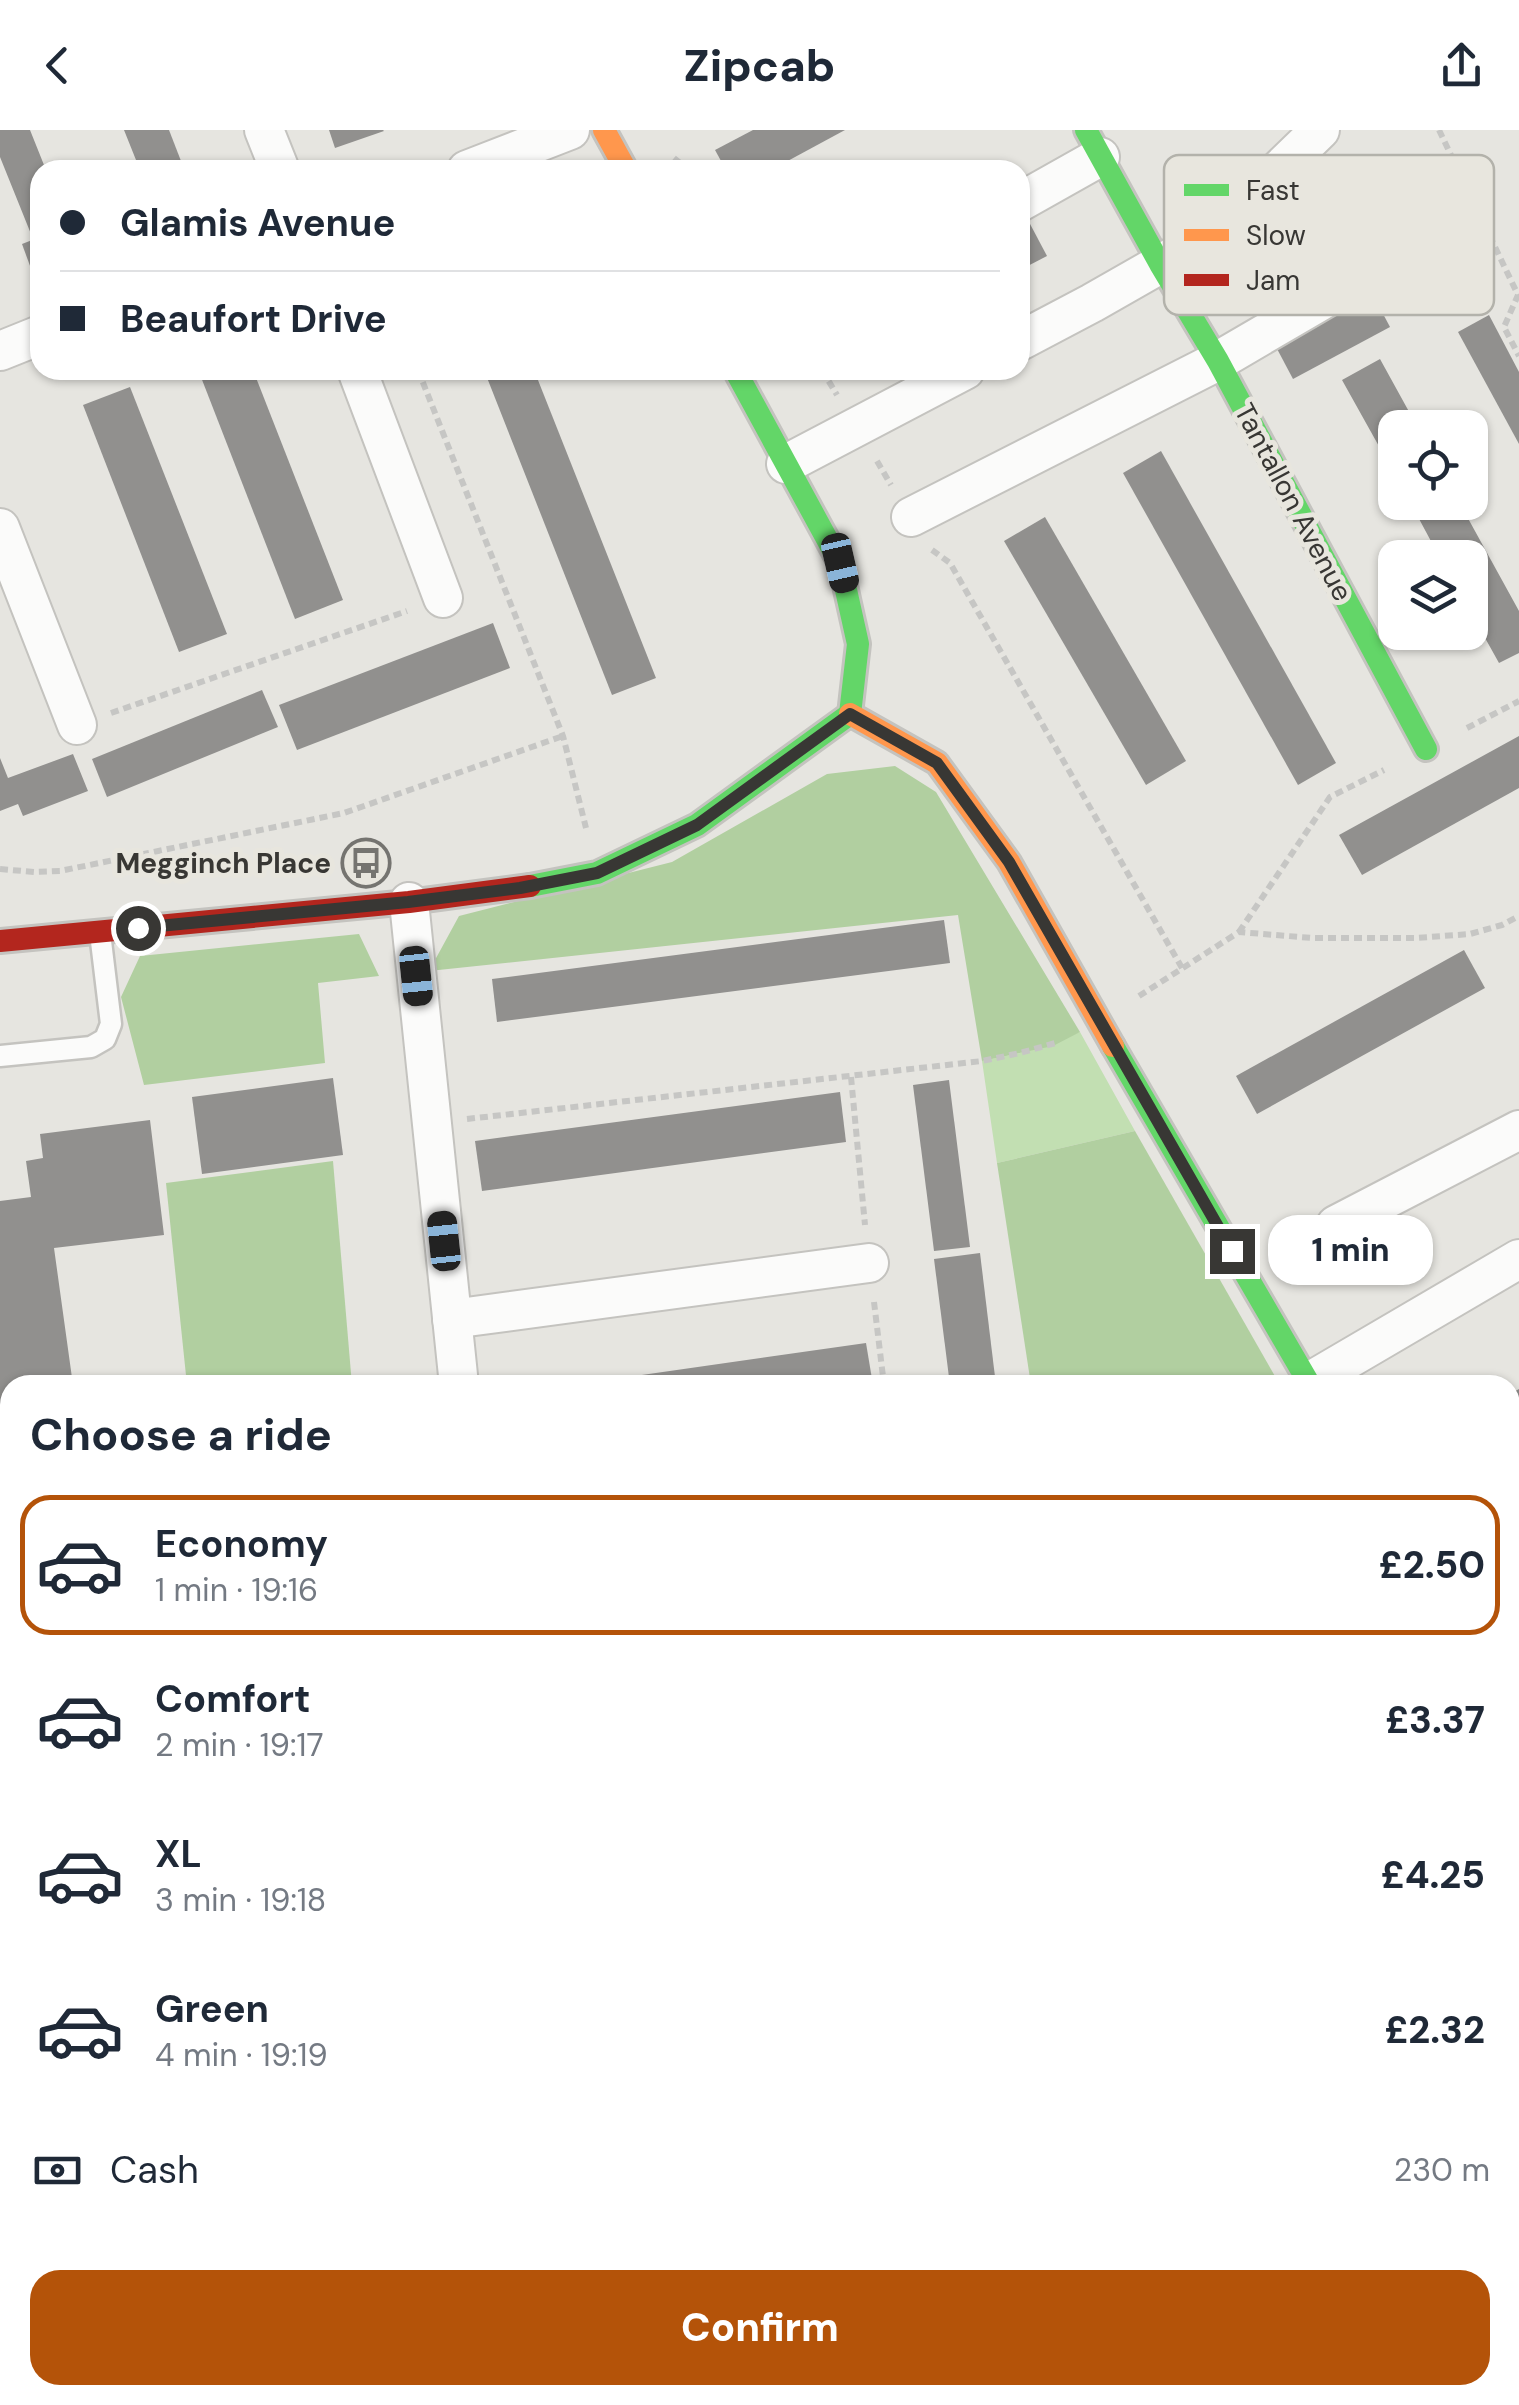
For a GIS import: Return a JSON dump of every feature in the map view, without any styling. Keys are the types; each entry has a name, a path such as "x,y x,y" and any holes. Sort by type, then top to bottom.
{"street":[{"path":"264,130 276,160"},
{"path":"493,160 570,130"},
{"path":"604,130 620,160"},
{"path":"1294,155 1320,130"},
{"name":"Tantallon Avenue","path":"1030,194 1093,144 1164,271"},
{"path":"1030,336 1164,262"},
{"name":"Tantallon Avenue","path":"1190,315 1426,748"},
{"path":"911,517 1218,361 1298,315"},
{"path":"0,351 30,340"},
{"path":"361,380 443,598"},
{"path":"0,941 408,902 520,888 597,873 697,825 850,714 858,644 840,563 740,380"},
{"path":"786,464 946,380"},
{"path":"0,528 77,725"},
{"path":"850,714 937,763 1009,862 1305,1375"},
{"path":"408,902 458,1375"},
{"path":"1336,1225 1519,1130"},
{"path":"1323,1375 1519,1258"},
{"path":"452,1319 869,1263"}],"lane":[{"path":"0,1056 90,1047 105,1039 111,1024 100,932"}],"path":[{"path":"1439,130 1451,155"},
{"path":"1494,246 1518,296 1504,327 1519,356"},
{"path":"422,380 563,736 597,873"},
{"path":"828,380 929,548 950,564 1182,968"},
{"path":"77,725 500,577"},
{"path":"432,1123 982,1060 1053,1046 1099,1022 1239,932 1330,797 1519,701"},
{"path":"0,869 60,870 344,813 563,736"},
{"path":"1239,932 1312,938 1434,937 1470,934 1519,916"}],"green space":[{"path":"895,766 936,792 1080,1032 1053,1046 982,1061 958,915 429,971 459,916 672,862 827,774"},
{"path":"359,934 379,976 318,983 325,1063 144,1085 121,997 140,956"},
{"path":"1080,1032 1135,1131 997,1163 982,1061 1020,1053"},
{"path":"1135,1131 1274,1375 1029,1375 997,1163"},
{"path":"333,1161 351,1375 186,1375 166,1183"}],"building":[{"path":"0,130 30,130 42,160 30,160 30,232 0,157"},
{"path":"124,130 169,130 181,160 136,160"},
{"path":"329,130 383,130 384,131 335,148"},
{"path":"753,130 845,130 790,160 720,160 715,150"},
{"path":"1030,224 1047,256 1030,265"},
{"path":"30,241 30,266 22,244"},
{"path":"1331,315 1384,315 1390,327 1293,379 1275,345"},
{"path":"1489,315 1519,372 1519,444 1458,332"},
{"path":"1380,359 1408,410 1378,410 1378,445 1342,380"},
{"path":"202,380 257,380 343,600 295,619"},
{"path":"488,380 538,380 656,678 612,695"},
{"path":"130,387 227,634 179,652 83,405"},
{"path":"1161,451 1336,763 1298,785 1123,473"},
{"path":"1045,517 1186,761 1146,785 1004,541"},
{"path":"1420,520 1469,520 1480,540 1430,540"},
{"path":"1488,555 1519,611 1519,653 1499,663 1488,643"},
{"path":"493,623 510,668 297,750 279,705"},
{"path":"262,690 278,727 107,797 92,759"},
{"path":"1519,736 1519,788 1362,875 1339,835"},
{"path":"73,754 88,791 23,816 18,804 0,811 0,758 8,778"},
{"path":"944,920 950,963 497,1022 492,979"},
{"path":"1464,950 1485,988 1257,1114 1236,1076"},
{"path":"333,1078 343,1155 202,1174 192,1097"},
{"path":"949,1080 970,1247 934,1251 913,1085"},
{"path":"840,1092 846,1142 482,1191 475,1141"},
{"path":"150,1120 164,1235 54,1248 72,1375 0,1375 0,1201 31,1197 26,1161 43,1158 40,1134"},
{"path":"980,1253 995,1375 949,1375 934,1259"},
{"path":"866,1343 871,1375 642,1375"}],"traffic: fast":[{"path":"1086,130 1164,271"},
{"path":"1190,315 1426,749"},
{"path":"740,380 840,563 858,644 850,714"},
{"path":"530,886 597,873 697,825 850,714"},
{"path":"1113,1046 1304,1375"}],"traffic: slow":[{"path":"604,130 620,160"},
{"path":"850,714 937,763 1009,862 1113,1046"}],"traffic: jam":[{"path":"0,941 409,902 530,886"}],"place":[{"name":"Megginch Place","path":"366,863"}],"route":[{"path":"138,928 408,902 520,888 597,873 697,825 850,714 937,763 1009,862 1232,1251"}]}
